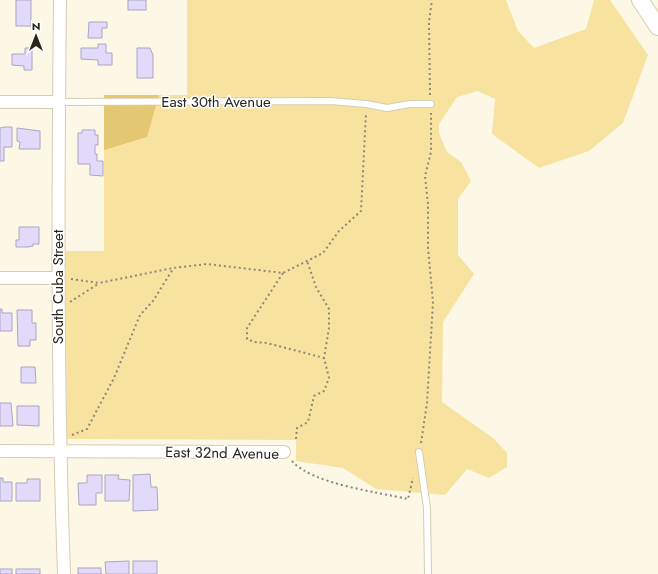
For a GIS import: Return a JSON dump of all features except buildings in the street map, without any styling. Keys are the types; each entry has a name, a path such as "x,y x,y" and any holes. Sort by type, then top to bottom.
{"street":[{"name":"South Cuba Street","path":"60,0 58,278 59,451 64,574"},
{"path":"640,0 658,27"},
{"name":"East 30th Avenue","path":"0,102 59,102"},
{"path":"0,278 58,278"},
{"name":"East 32nd Avenue","path":"0,451 284,452"}],"lane":[{"name":"East 30th Avenue","path":"59,102 330,101 366,104 387,108 410,104 431,104"},
{"path":"419,452 427,508 428,574"}],"path":[{"path":"419,452 427,403 433,302 428,248 428,204 425,176 431,152 429,22 432,0"},
{"path":"324,358 267,343 254,342 247,339 247,328 283,273 323,253 339,231 361,211 366,104"},
{"path":"296,439 297,428 308,422 314,396 324,391 329,378 324,358 329,328 329,309 316,287 307,261"},
{"path":"58,278 99,283 173,268 207,264 283,273"},
{"path":"72,435 87,429 114,378 140,315 153,301 173,268"},
{"path":"58,304 69,303 99,283"},
{"name":"East 32nd Avenue","path":"284,452 299,469 332,482 408,499 419,452"}],"shaded area":[{"path":"187,0 506,0 518,31 534,48 586,29 594,0 610,0 648,55 623,123 589,151 539,168 492,134 495,99 478,91 457,97 439,124 439,133 447,152 461,162 471,181 458,199 458,255 474,274 443,322 442,402 493,438 507,453 507,467 489,478 467,469 445,495 376,489 343,468 296,461 296,440 67,439 65,251 104,251 104,95 187,95"},
{"path":"104,95 159,95 147,137 104,150"}]}
